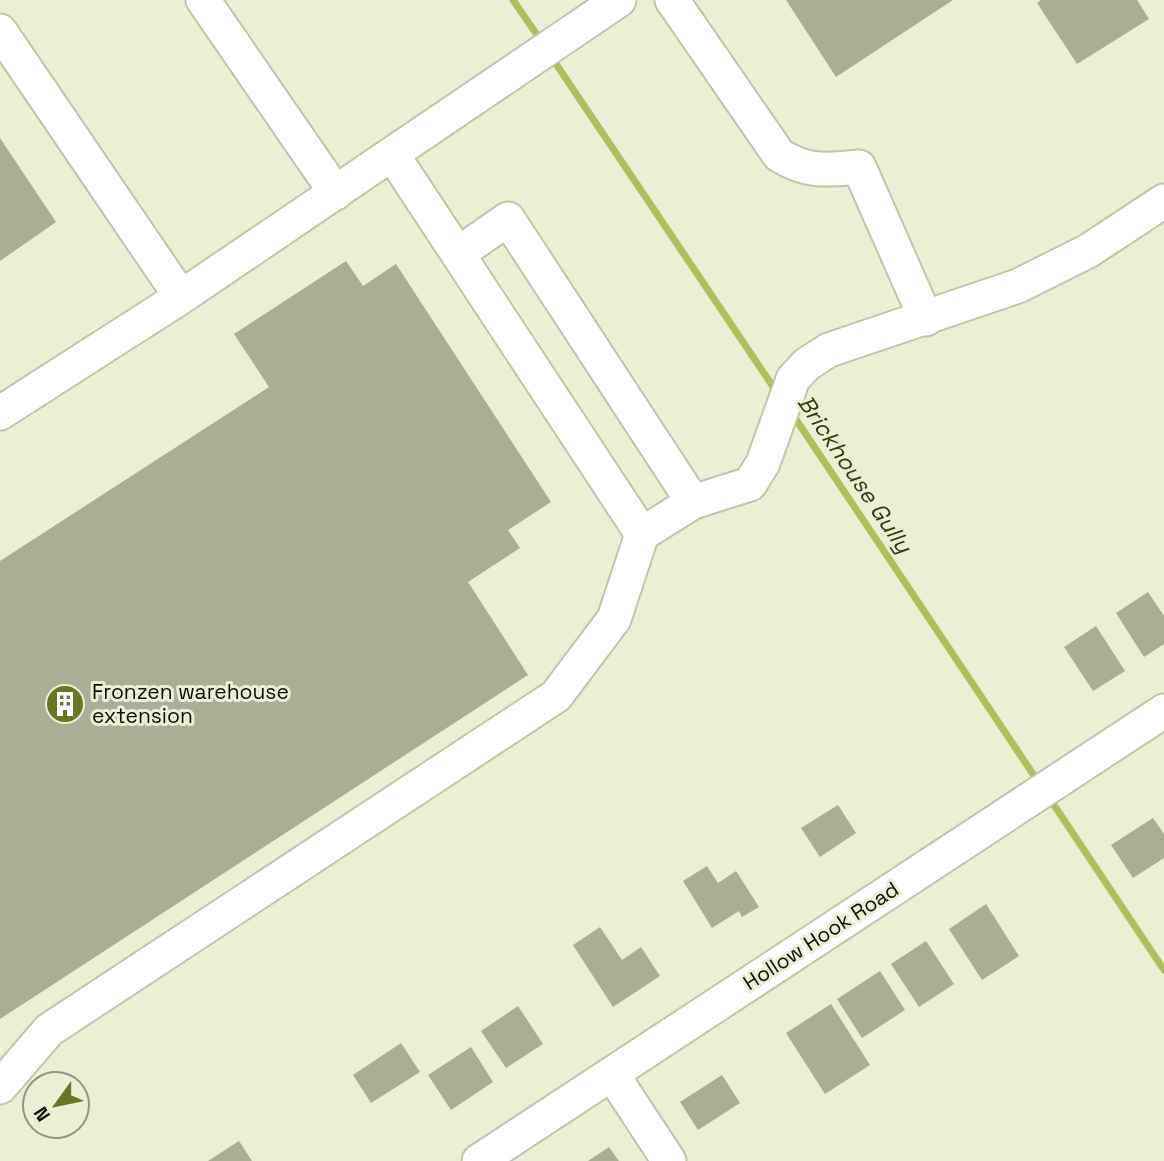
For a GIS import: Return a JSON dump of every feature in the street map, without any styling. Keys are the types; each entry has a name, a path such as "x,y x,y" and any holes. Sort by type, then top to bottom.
{"street":[{"path":"203,0 336,192"},
{"path":"0,413 181,297 619,0"},
{"path":"672,0 779,155 798,167 820,171 859,167 926,319"},
{"path":"0,31 181,297"},
{"path":"392,154 642,534"},
{"path":"0,1087 49,1030 556,696 614,619 642,534 694,502 750,484 763,463 793,379 807,364 829,350 1018,286 1088,251 1164,201"},
{"path":"459,253 508,219 694,502"},
{"name":"Hollow Hook Road","path":"479,1161 1164,711"},
{"path":"612,1074 669,1161"}],"building":[{"path":"786,0 953,0 836,77"},
{"path":"1041,0 1137,0 1149,19 1077,64 1037,3"},
{"path":"0,138 56,222 0,261"},
{"path":"346,261 363,286 396,264 551,502 508,530 520,548 468,582 528,675 0,1019 0,561 269,387 234,334"},
{"path":"1148,592 1164,616 1164,644 1144,657 1116,613"},
{"path":"1096,626 1125,671 1093,691 1064,647"},
{"path":"838,805 856,833 820,857 801,828"},
{"path":"1153,818 1164,834 1164,858 1133,878 1111,845"},
{"path":"707,866 718,883 736,871 759,907 742,917 739,911 712,928 683,881"},
{"path":"986,904 1019,956 982,980 949,929"},
{"path":"600,927 622,960 641,947 660,976 613,1007 573,945"},
{"path":"926,941 954,984 919,1007 891,964"},
{"path":"880,971 905,1010 862,1038 837,999"},
{"path":"831,1004 870,1065 825,1094 786,1033"},
{"path":"518,1006 543,1044 506,1068 481,1031"},
{"path":"401,1043 420,1072 371,1103 353,1075"},
{"path":"471,1047 493,1082 451,1110 428,1075"},
{"path":"722,1075 740,1103 698,1130 680,1102"},
{"path":"239,1141 252,1161 208,1161"},
{"path":"609,1147 619,1161 588,1161"}],"waterway":[{"name":"Brickhouse Gully","path":"513,0 542,42"},
{"name":"Brickhouse Gully","path":"550,55 778,394"},
{"name":"Brickhouse Gully","path":"791,412 1039,783"},
{"name":"Brickhouse Gully","path":"1048,796 1164,970"}],"place":[{"name":"Fronzen warehouse extension","path":"65,704"}]}
